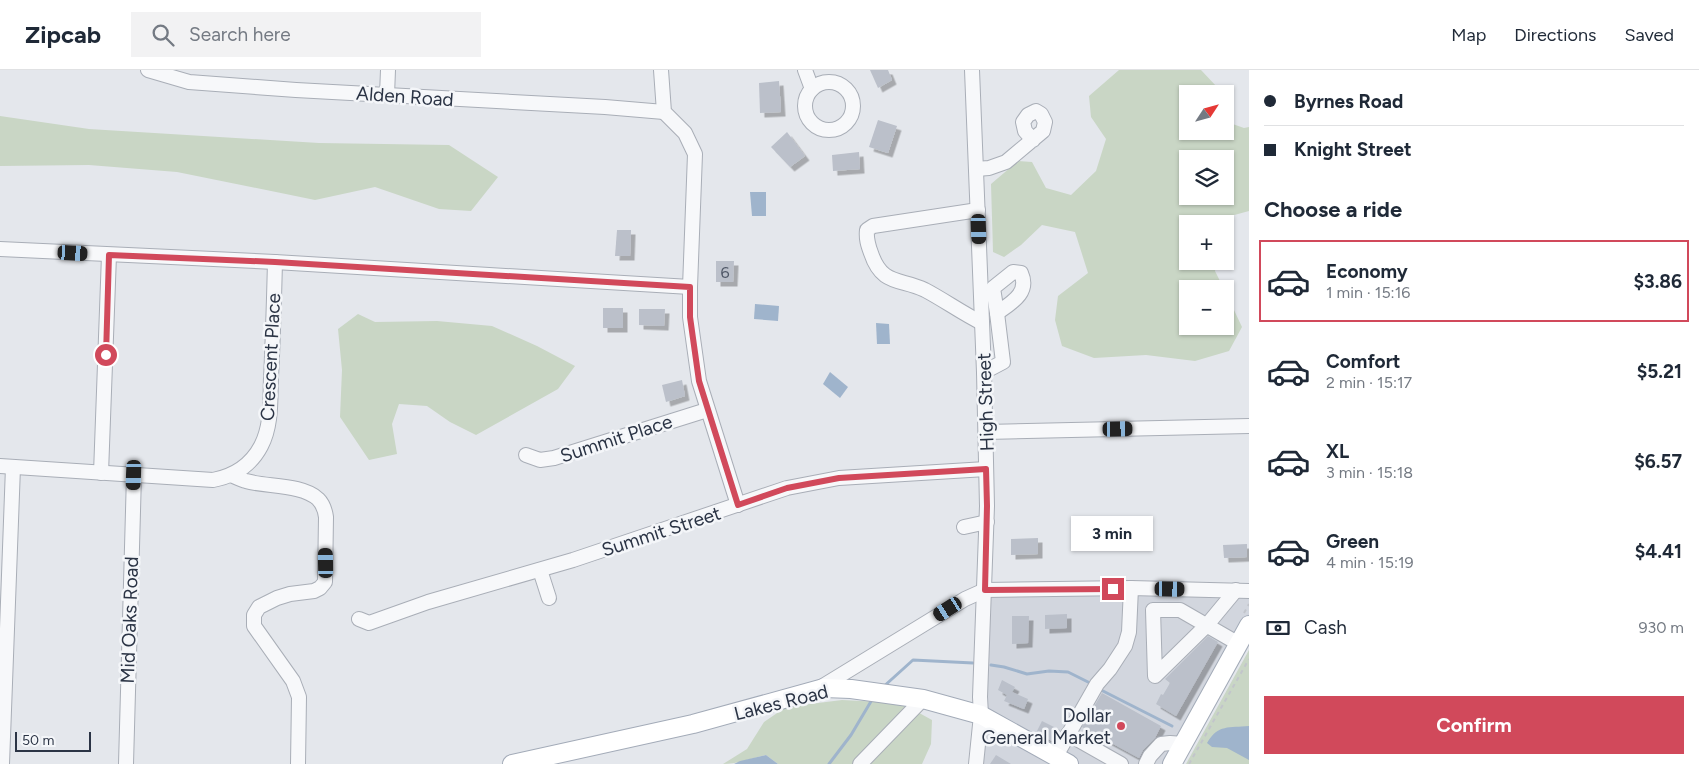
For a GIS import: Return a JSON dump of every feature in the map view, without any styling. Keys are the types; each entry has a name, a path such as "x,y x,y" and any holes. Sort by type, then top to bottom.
{"main road":[{"path":"1172,764 1249,625"},
{"name":"Lakes Road","path":"512,764 693,724 824,688 851,689 923,699 981,715 1062,760"}],"street":[{"name":"Alden Road","path":"148,70 190,82 664,112"},
{"path":"387,94 388,70"},
{"path":"661,70 664,112 685,133 695,154 690,317 699,381 738,505"},
{"path":"805,70 812,89"},
{"name":"High Street","path":"975,70 976,169 986,432 987,522 980,698 981,715 976,764"},
{"path":"976,169 1006,162 1033,140"},
{"path":"978,210 873,226 867,230 866,236 873,259 883,275 900,283 925,290 982,323"},
{"path":"0,249 275,262 690,287"},
{"path":"101,473 109,255"},
{"name":"Crescent Place","path":"7,466 213,480 231,475 244,467 261,446 268,427 275,262"},
{"path":"984,372 1003,362 997,313"},
{"name":"Summit Place","path":"526,455 540,460 554,458 707,410"},
{"path":"986,432 1249,426"},
{"path":"2,764 7,466"},
{"name":"Summit Street","path":"359,618 369,623 428,602 540,570 787,488 839,478 986,469"},
{"name":"Mid Oaks Road","path":"126,764 134,475"},
{"path":"231,475 246,482 298,490 309,494 318,499 326,517 325,582 314,591 290,594 277,598 259,608 254,615 254,626 293,681 299,697 298,764"},
{"path":"964,527 987,522"},
{"path":"540,570 550,598"},
{"path":"1062,760 1068,734 1097,684 1110,669 1125,646 1130,632 1131,588"},
{"path":"816,690 965,599 985,590 1131,588 1242,591"},
{"path":"1208,590 1212,620"},
{"path":"1239,644 1212,620 1180,610 1153,610 1155,676 1212,620 1242,591"},
{"path":"860,764 923,699"},
{"path":"1068,734 1121,764"},
{"path":"1146,764 1150,756 1161,744 1183,744"}],"path":[{"path":"1190,764 1249,659"}],"shaded area":[{"path":"985,590 1249,592 1249,625 1172,764 976,764"}],"green space":[{"path":"1119,70 1201,70 1215,85 1179,85 1179,140 1234,140 1234,124 1244,128 1249,127 1249,211 1234,215 1179,215 1179,270 1215,270 1220,280 1179,280 1179,335 1234,335 1234,310 1242,327 1229,351 1195,361 1146,355 1094,358 1062,346 1055,320 1058,296 1088,273 1075,232 1042,225 1021,245 1004,257 993,252 991,184 1018,161 1032,162 1046,188 1071,195 1096,171 1106,139 1091,117 1089,96"},
{"path":"0,116 89,129 319,143 449,145 498,177 471,211 439,209 375,187 315,200 177,172 89,165 0,166"},
{"path":"358,314 375,322 437,321 492,326 537,346 575,366 558,389 476,435 450,422 427,406 399,404 392,424 397,454 369,460 340,417 342,370 338,329"},
{"path":"1249,650 1249,764 1186,764"},
{"path":"842,700 901,703 932,720 931,744 922,764 778,764 766,755 723,764 747,749 764,722 786,707"}],"water":[{"path":"750,192 766,192 766,216 752,216"},
{"path":"755,304 779,306 778,321 754,319"},
{"path":"876,323 889,324 890,344 877,344"},
{"path":"830,372 848,387 840,398 823,384"},
{"path":"1114,519 1136,519 1136,531 1115,532"},
{"path":"1249,726 1249,760 1227,748 1212,747 1207,743 1220,730 1230,727"},
{"path":"766,755 778,764 734,764 740,761"}],"building":[{"path":"870,70 888,70 892,80 878,88"},
{"path":"779,81 781,112 760,113 759,83"},
{"path":"878,120 897,126 888,153 869,147"},
{"path":"787,132 805,156 790,167 771,147"},
{"path":"859,152 860,169 833,171 832,155"},
{"path":"617,230 631,230 630,256 615,256"},
{"path":"716,261 734,261 733,282 716,282"},
{"path":"603,308 623,308 623,328 603,328"},
{"path":"639,309 665,309 664,326 639,325"},
{"path":"682,380 685,396 666,402 662,385"},
{"path":"1038,538 1038,554 1011,555 1011,539"},
{"path":"1247,544 1247,557 1224,558 1223,545"},
{"path":"1067,614 1067,628 1045,629 1045,615"},
{"path":"1012,616 1029,616 1028,643 1012,644"},
{"path":"1208,636 1218,642 1176,716 1156,704 1170,683 1165,679"},
{"path":"1002,680 1015,687 1012,692 1028,699 1024,709 1004,701 1007,695 998,690"},
{"name":"Dollar General Market","path":"1102,693 1161,726 1155,738 1143,750 1139,758 1082,727"},
{"path":"1042,721 1060,730 1054,742 1036,733"},
{"path":"996,755 1011,764 990,764"}],"waterway":[{"path":"882,688 913,660 973,663"},
{"path":"991,665 1027,674 1049,671 1068,672 1088,682"},
{"path":"1101,690 1172,726"},
{"path":"829,764 851,735 873,698"}],"place":[{"name":"Dollar General Market","path":"1121,726"}],"route":[{"path":"106,355 109,255 275,262 690,287 690,317 699,381 738,505 787,488 839,478 986,469 985,590 1113,589"}]}
